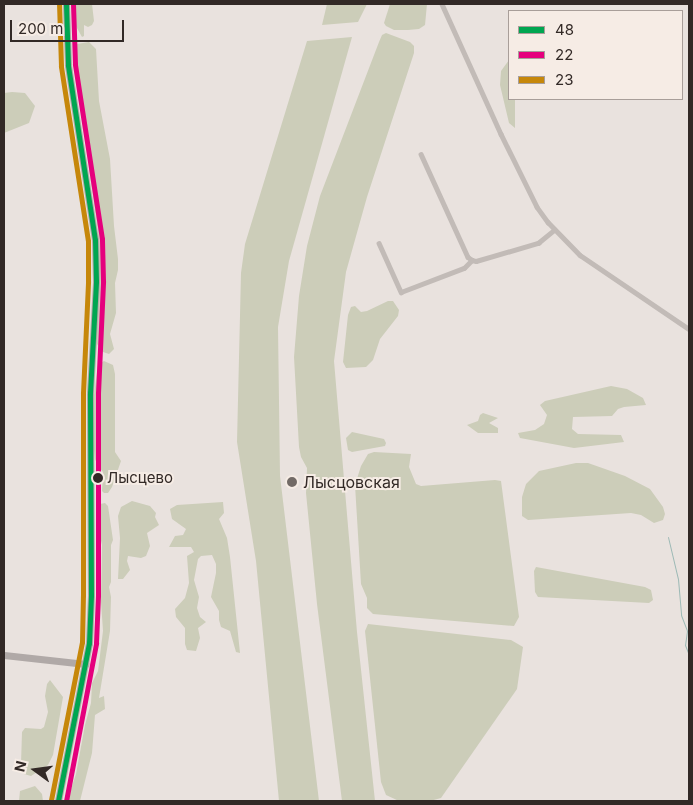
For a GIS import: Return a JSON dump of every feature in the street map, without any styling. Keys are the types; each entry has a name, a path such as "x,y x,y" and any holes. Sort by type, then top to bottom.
{"main road":[{"path":"58,801 86,664 91,595 88,455 95,248 86,175 68,65 66,4"},
{"path":"4,655 86,664"}],"street":[{"path":"442,4 537,207 554,230 580,254 689,329"},
{"path":"421,154 468,257 472,260 476,261 538,243 554,230"},
{"path":"379,243 401,292 464,268 472,260"}],"green space":[{"path":"74,4 92,4 94,21 88,27 84,25 84,36 82,37 72,19"},
{"path":"327,4 367,4 358,22 322,25"},
{"path":"390,4 427,4 425,25 419,29 408,30 394,30 386,26 384,23"},
{"path":"386,33 410,42 414,46 414,53 367,197 346,272 334,361 357,632 375,801 342,801 317,604 306,493 307,468 301,457 299,447 294,357 299,296 307,246 320,196 379,42 382,35"},
{"path":"352,37 289,261 278,327 280,476 319,801 279,801 256,561 237,442 241,273 245,244 307,41"},
{"path":"89,42 96,49 99,101 110,159 118,259 115,283 116,313 110,334 114,349 109,354 103,352 97,344 98,231 89,169 91,150 74,55 77,44"},
{"path":"508,61 508,100 515,100 515,128 509,123 500,85 501,71"},
{"path":"4,93 25,93 35,106 29,123 4,133"},
{"path":"388,301 393,301 399,310 398,316 380,339 373,360 366,367 346,368 343,362 348,315 351,307 355,306 361,312"},
{"path":"104,361 113,365 115,374 115,452 121,461 108,493 102,491 103,472 95,459 93,441 94,395 98,365"},
{"path":"611,386 627,389 643,398 646,405 624,407 618,409 612,416 573,417 572,429 578,434 621,435 624,442 574,448 520,438 518,433 535,430 544,424 547,415 540,405 545,401"},
{"path":"483,413 498,418 489,423 498,428 498,433 478,433 467,425 478,421"},
{"path":"352,432 384,439 385,446 352,452 348,450 346,438"},
{"path":"374,452 411,454 409,467 416,484 421,486 501,481 519,617 514,626 373,614 367,608 367,598 361,584 355,485 361,466 368,454"},
{"path":"576,463 588,463 625,476 650,489 663,507 665,514 663,520 654,523 641,515 631,513 528,520 522,516 522,497 526,484 539,471"},
{"path":"132,501 150,506 156,513 155,517 159,525 147,533 150,546 146,556 141,558 128,556 127,561 130,570 123,579 118,579 120,538 118,516 121,507"},
{"path":"223,502 224,513 219,519 227,538 230,557 240,653 236,652 230,631 221,627 219,611 211,597 216,573 216,564 212,555 201,556 198,559 194,580 199,597 197,608 200,617 206,622 198,628 200,638 196,651 187,650 185,628 176,617 175,609 185,598 189,583 187,556 194,552 191,547 169,547 175,536 183,535 186,529 172,519 170,509 177,505"},
{"path":"105,503 108,506 113,540 111,545 111,582 109,587 111,597 110,631 99,698 104,696 105,709 95,715 92,753 80,801 67,801 76,774 91,703 92,683 98,671 103,631 101,602 102,545 97,523 100,504"},
{"path":"536,567 645,587 651,590 653,600 649,603 538,597 535,592 534,571"},
{"path":"368,624 511,640 523,647 517,689 441,798 430,801 399,801 386,795 381,782 365,631"},
{"path":"50,680 63,697 53,755 48,765 31,776 24,774 21,764 22,732 25,728 41,729 44,727 48,712 45,696 47,684"},
{"path":"35,786 42,794 43,801 19,801 20,791"}],"waterway":[{"path":"668,537 678,579 681,615 687,631 685,645 689,655"}],"transit line":[{"name":"23","path":"51,800 82,642 83,393 88,281 88,241 61,66 59,4"},
{"name":"48","path":"58,801 89,643 91,595 90,393 96,281 95,240 68,65 66,4"},
{"name":"22","path":"66,801 96,643 98,595 98,393 103,281 102,239 75,64 73,4"}],"place":[{"name":"Лысцево","path":"98,478"},
{"name":"Лысцовская","path":"292,482"}]}
